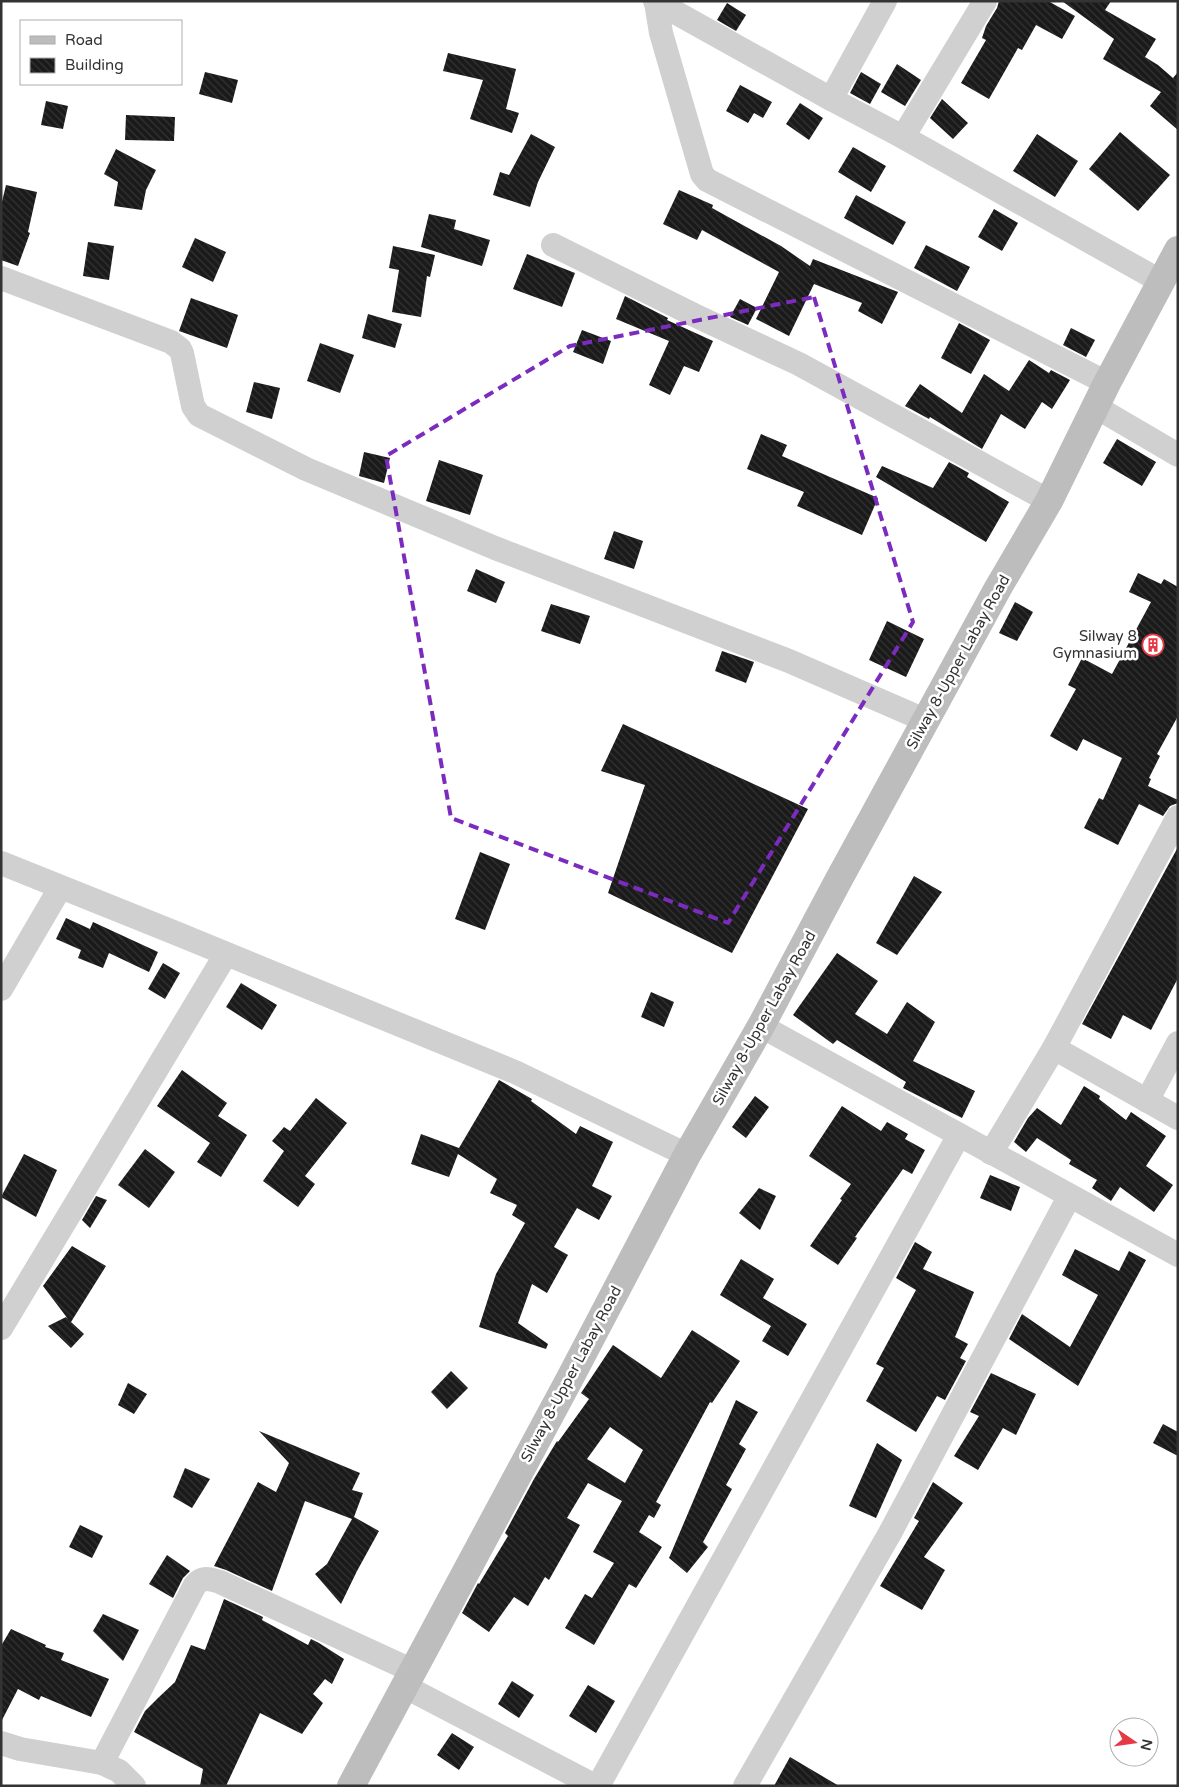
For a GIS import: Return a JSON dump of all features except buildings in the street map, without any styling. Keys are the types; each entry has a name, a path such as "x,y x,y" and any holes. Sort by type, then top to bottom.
{"main road":[{"name":"Silway 8-Upper Labay Road","path":"351,1786 687,1155 761,1026 998,588 1049,500 1178,250"}],"street":[{"path":"830,99 885,1"},
{"path":"903,137 985,1"},
{"path":"655,2 830,99 903,137 1162,282"},
{"path":"655,2 664,42 702,174 707,180 1102,395 1178,455"},
{"path":"553,245 694,315 799,364 1049,500"},
{"path":"1,278 171,342 182,353 193,406 199,415 306,469 494,548 789,661 927,720"},
{"path":"991,1153 1054,1048 1178,817"},
{"path":"1,863 515,1072 687,1155"},
{"path":"1,989 60,888"},
{"path":"1,1328 226,954"},
{"path":"761,1026 1069,1197 1178,1255"},
{"path":"1147,1101 1178,1043"},
{"path":"1054,1048 1178,1118"},
{"path":"102,1762 195,1585 200,1580 206,1578 220,1582 409,1679 597,1786 959,1135"},
{"path":"745,1786 890,1534 1069,1197"},
{"path":"1,1743 20,1750 102,1762 119,1771 134,1786"}],"highlighted area":[{"path":"814,297 913,622 728,923 451,818 386,456 570,346"}],"place":[{"name":"Silway 8 Gymnasium","path":"1153,645"}]}
